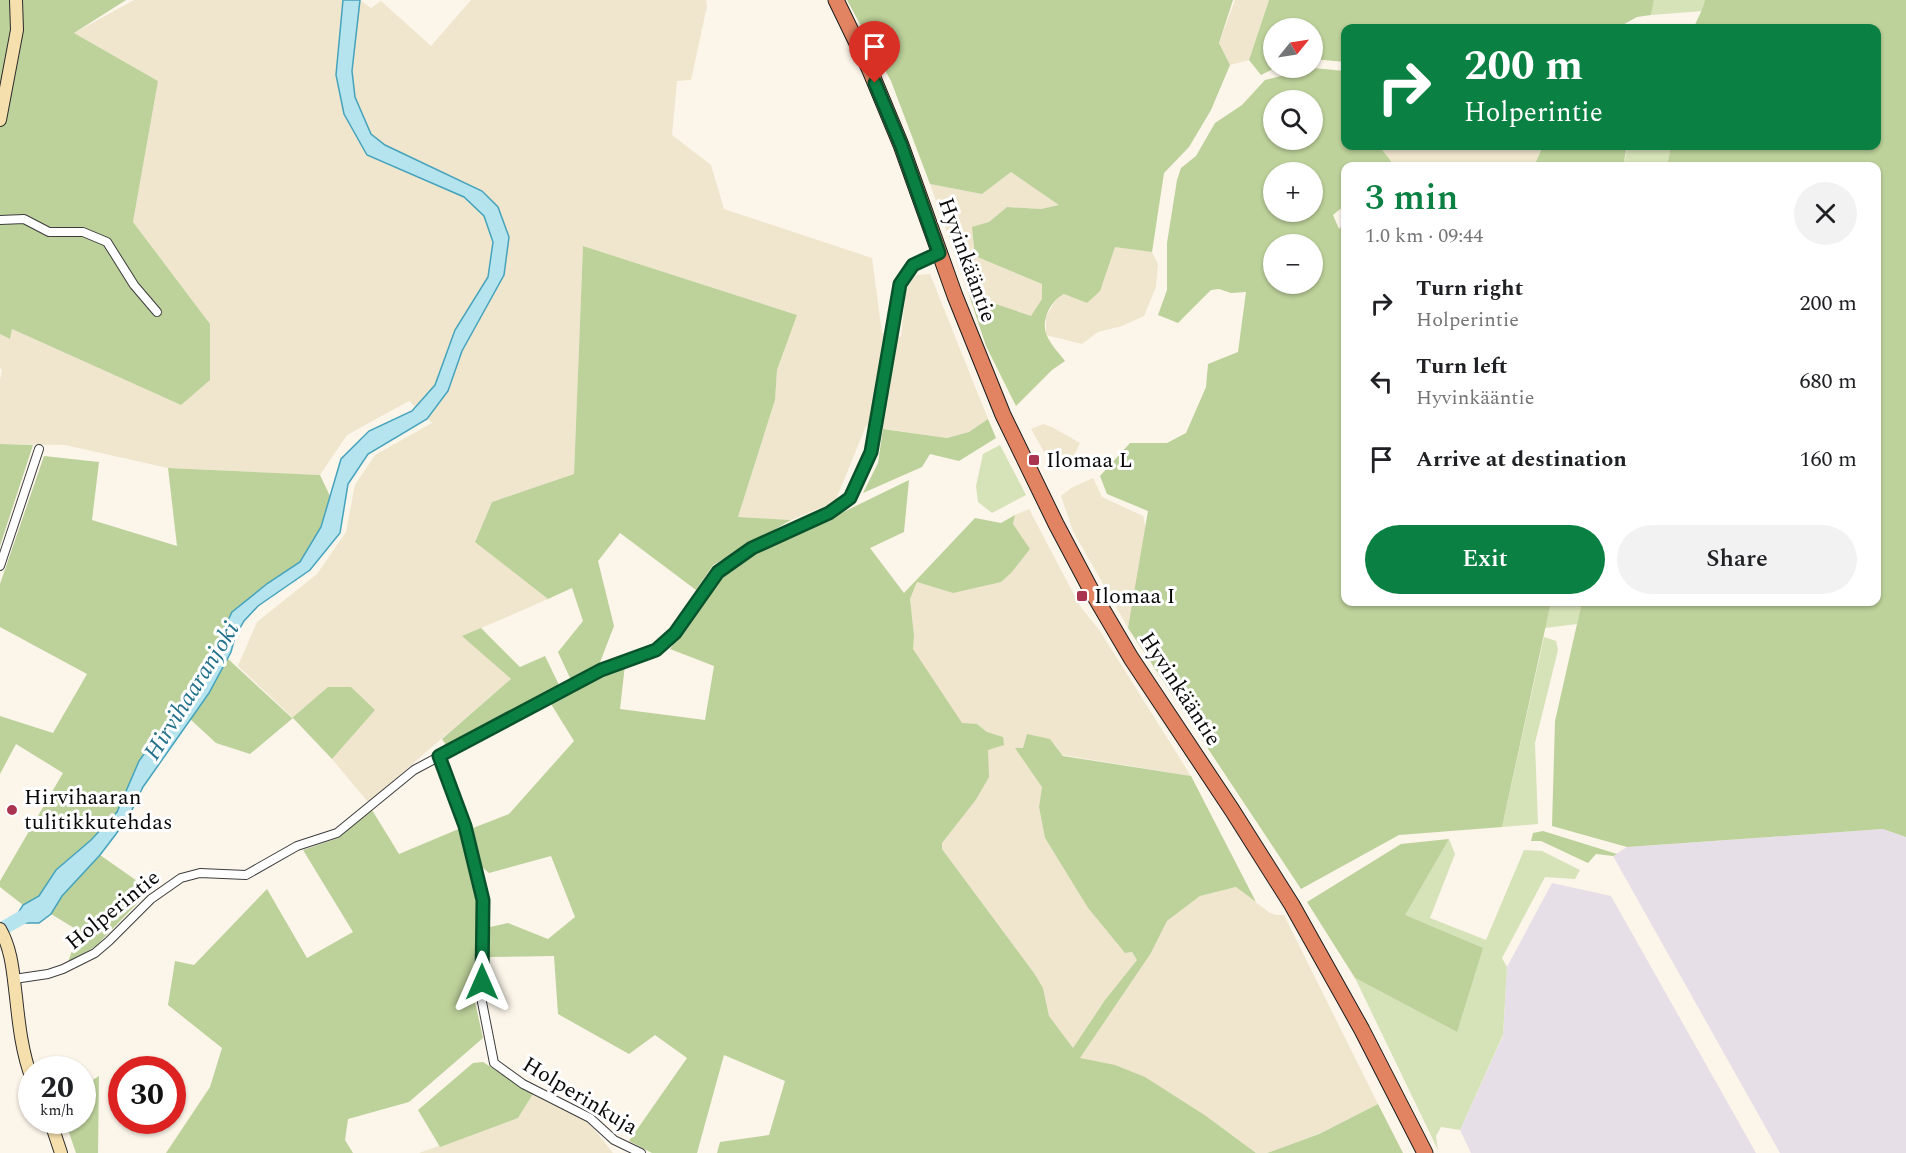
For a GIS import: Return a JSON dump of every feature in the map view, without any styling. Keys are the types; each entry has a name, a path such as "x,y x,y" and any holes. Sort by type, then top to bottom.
{"highway":[{"name":"Hyvinkääntie","path":"836,0 869,68 892,124 939,253 1003,415 1052,515 1131,658 1292,905 1357,1020 1425,1153"}],"street":[{"path":"0,120 15,41 16,0"},
{"path":"0,220 24,219 50,232 82,232 107,242 134,285 157,312"},
{"name":"Holperintie","path":"14,980 48,974 80,962 109,941 151,899 181,878 200,873 246,875 297,846 337,833 414,770 601,670 656,650 675,633 718,572 752,548 829,513 850,498 871,452 900,284 913,265 939,253"},
{"path":"0,566 39,449"},
{"name":"Holperinkuja","path":"439,756 465,826 483,900 482,1002 494,1063 523,1084 590,1118 614,1140 641,1153"},
{"path":"0,929 6,941 14,980 24,1056"},
{"path":"55,1134 61,1153"}],"shaded area":[{"path":"134,0 360,0 371,8 381,1 431,46 471,0 706,0 707,6 691,80 677,81 672,135 711,165 724,209 872,258 882,333 901,337 906,289 916,275 930,274 988,419 969,432 947,438 866,426 835,502 791,520 738,517 775,400 777,370 797,315 583,246 574,474 492,502 475,541 548,599 463,636 511,679 368,802 332,759 375,709 293,718 238,666 257,622 317,574 346,532 355,485 375,455 432,423 409,401 347,435 320,475 168,468 65,445 0,444 2,370 0,368 0,334 10,339 12,329 181,405 210,324 133,222 158,81 74,33"},
{"path":"1235,0 1269,0 1249,60 1230,65 1219,43"},
{"path":"1382,150 1541,150 1536,162 1391,161"},
{"path":"1011,172 1060,205 1041,209 1007,207 989,222 975,256 1042,284 1042,299 1031,317 969,295 930,184 982,194"},
{"path":"1115,246 1152,252 1158,264 1156,287 1144,316 1122,326 1098,332 1082,344 1046,335 1046,317 1057,298 1064,294 1087,303 1099,291"},
{"path":"1043,424 1080,443 1067,470 1051,464 1031,429"},
{"path":"1093,478 1102,497 1143,516 1146,529 1145,544 1128,628 1073,531 1061,496 1071,488"},
{"path":"1029,509 1080,606 1100,631 1191,776 1063,755 1050,739 1027,735 1023,748 1042,787 1039,807 1045,838 1088,908 1125,953 1132,952 1137,960 1105,1000 1073,1048 1049,1016 1043,988 1034,973 942,849 942,843 975,801 987,732 977,724 962,724 912,649 914,635 910,599 917,582 953,593 1013,524 1015,515"},
{"path":"1883,829 1906,837 1906,1153 1780,1153 1613,856 1627,847"},
{"path":"1552,883 1611,896 1756,1153 1471,1153 1460,1130 1503,1036 1507,967"},
{"path":"1236,887 1270,913 1284,915 1378,1104 1318,1134 1267,1153 1256,1153 1206,1116 1080,1058 1151,953 1167,921 1200,896"},
{"path":"533,1094 587,1120 613,1153 419,1153 518,1118"}],"green space":[{"path":"0,0 126,0 74,33 158,81 133,222 210,324 210,380 181,405 12,329 10,339 0,334"},
{"path":"847,0 1233,0 1219,43 1230,65 1211,110 1189,147 1164,173 1152,252 1115,247 1100,291 1087,303 1064,294 1055,301 1048,312 1045,330 1051,343 1065,361 1052,370 1016,406 986,346 969,295 1031,316 1042,299 1042,284 975,256 972,227 989,222 1007,207 1041,209 1059,205 1011,172 982,194 930,184 891,81"},
{"path":"1269,0 1654,0 1651,15 1637,17 1624,24 1341,24 1341,62 1323,60 1323,18 1263,18"},
{"path":"1654,0 1710,0 1703,11 1651,15"},
{"path":"1705,0 1906,0 1906,837 1883,829 1627,847 1552,826 1555,721 1581,606 1881,606 1881,162 1668,162 1670,150 1881,150 1881,24 1696,24"},
{"path":"1263,18 1263,74 1261,75 1249,60"},
{"path":"1323,69 1341,71 1341,150 1382,150 1391,161 1341,162 1341,208 1333,215 1339,229 1341,227 1341,606 1550,606 1502,827 1399,835 1301,889 1128,628 1148,511 1107,494 1100,476 1130,443 1167,443 1186,433 1206,387 1208,364 1238,352 1246,292 1231,293 1219,289 1211,290 1178,323 1158,315 1167,290 1167,243 1177,180 1181,168 1196,156 1215,123 1242,105 1265,80 1323,78"},
{"path":"1541,150 1626,150 1624,162 1536,162"},
{"path":"1627,150 1670,150 1668,162 1624,162"},
{"path":"583,246 797,315 777,370 775,400 738,517 791,520 713,565 696,590 620,533 598,561 614,626 599,665 571,680 558,652 583,621 572,588 548,599 475,542 492,502 574,474"},
{"path":"988,419 996,438 959,461 930,454 922,467 863,493 878,463 883,429 947,438 969,432"},
{"path":"0,444 33,445 0,546"},
{"path":"1000,445 1026,495 992,513 978,502 976,486 983,454"},
{"path":"44,456 99,462 92,520 177,546 168,468 320,475 330,496 322,525 300,562 268,583 232,612 206,666 139,761 117,812 91,840 56,870 39,896 23,905 0,887 0,881 63,773 16,744 0,774 0,716 53,733 87,674 0,627 0,584"},
{"path":"909,480 904,532 870,548 904,593 975,518 1001,523 1015,515 1013,524 1030,549 1001,582 953,593 917,582 910,599 914,635 913,649 962,723 977,724 987,732 1003,737 1004,745 988,750 989,777 975,801 942,843 942,849 1034,973 1043,988 1049,1016 1073,1048 1105,1000 1137,960 1132,952 1125,953 1088,908 1045,838 1039,807 1042,787 1015,748 1023,748 1027,734 1050,739 1063,756 1191,776 1256,902 1236,887 1200,896 1167,921 1151,953 1080,1058 1115,1065 1145,1077 1206,1116 1256,1153 717,1153 720,1142 769,1135 785,1081 724,1055 697,1153 652,1153 629,1141 687,1058 655,1035 629,1054 558,1014 554,956 489,957 490,927 508,923 548,939 575,917 551,856 489,873 481,866 473,828 509,814 574,741 551,704 625,665 620,709 705,720 714,666 670,649 722,575 754,551 829,519"},
{"path":"1550,606 1581,606 1577,624 1545,628"},
{"path":"481,628 520,667 545,656 559,685 446,745 442,739 511,679 462,636"},
{"path":"1544,637 1556,641 1558,650 1535,743 1538,824 1502,827"},
{"path":"227,658 292,718 328,687 351,687 375,710 332,759 293,718 250,754 216,743 190,719 209,693"},
{"path":"372,810 399,854 461,828 477,904 475,1002 483,1038 409,1102 348,1119 345,1140 353,1153 166,1153 179,1134 186,1134 186,1123 210,1087 222,1048 168,1005 175,961 194,965 267,889 307,958 353,932 303,850 338,838"},
{"path":"1543,831 1617,854 1613,856 1596,854 1588,863 1541,841 1531,841 1533,833"},
{"path":"1449,839 1455,854 1430,918 1486,940 1524,850 1542,851 1580,870 1575,879 1545,877 1502,958 1507,967 1503,1035 1460,1130 1441,1127 1436,1136 1438,1150 1355,978 1457,1032 1404,915"},
{"path":"1449,839 1405,915 1483,948 1457,1032 1355,978 1307,902 1401,844"},
{"path":"100,855 150,890 96,946 68,962 79,931 51,914 62,896"},
{"path":"483,1062 533,1094 518,1118 440,1147 418,1110 473,1063"},
{"path":"99,1076 98,1153 76,1153 69,1134 96,1134 96,1078"},
{"path":"1378,1104 1403,1153 1267,1153 1319,1134"}],"water":[{"path":"343,0 360,0 352,71 355,97 371,134 385,145 482,191 498,207 509,237 504,275 462,351 448,391 427,419 368,454 348,484 340,533 310,570 258,606 244,621 235,637 231,652 209,693 143,787 130,814 116,834 62,896 51,914 39,923 12,923 23,905 39,896 56,870 91,840 117,812 139,761 206,666 232,612 268,583 300,562 321,527 341,459 369,431 412,411 435,385 455,330 488,277 493,242 484,216 464,197 367,155 344,114 336,75"}],"waterway":[{"name":"Hirvihaaranjoki","path":"0,930 28,914"}],"place":[{"name":"Ilomaa L","path":"1034,460"},
{"name":"Ilomaa I","path":"1082,596"},
{"name":"Hirvihaaran tulitikkutehdas","path":"12,810"}],"route":[{"path":"482,982 483,900 465,826 439,756 601,670 656,650 675,633 718,572 752,548 829,513 850,498 871,452 900,284 913,265 939,253 901,145 875,83"}]}
